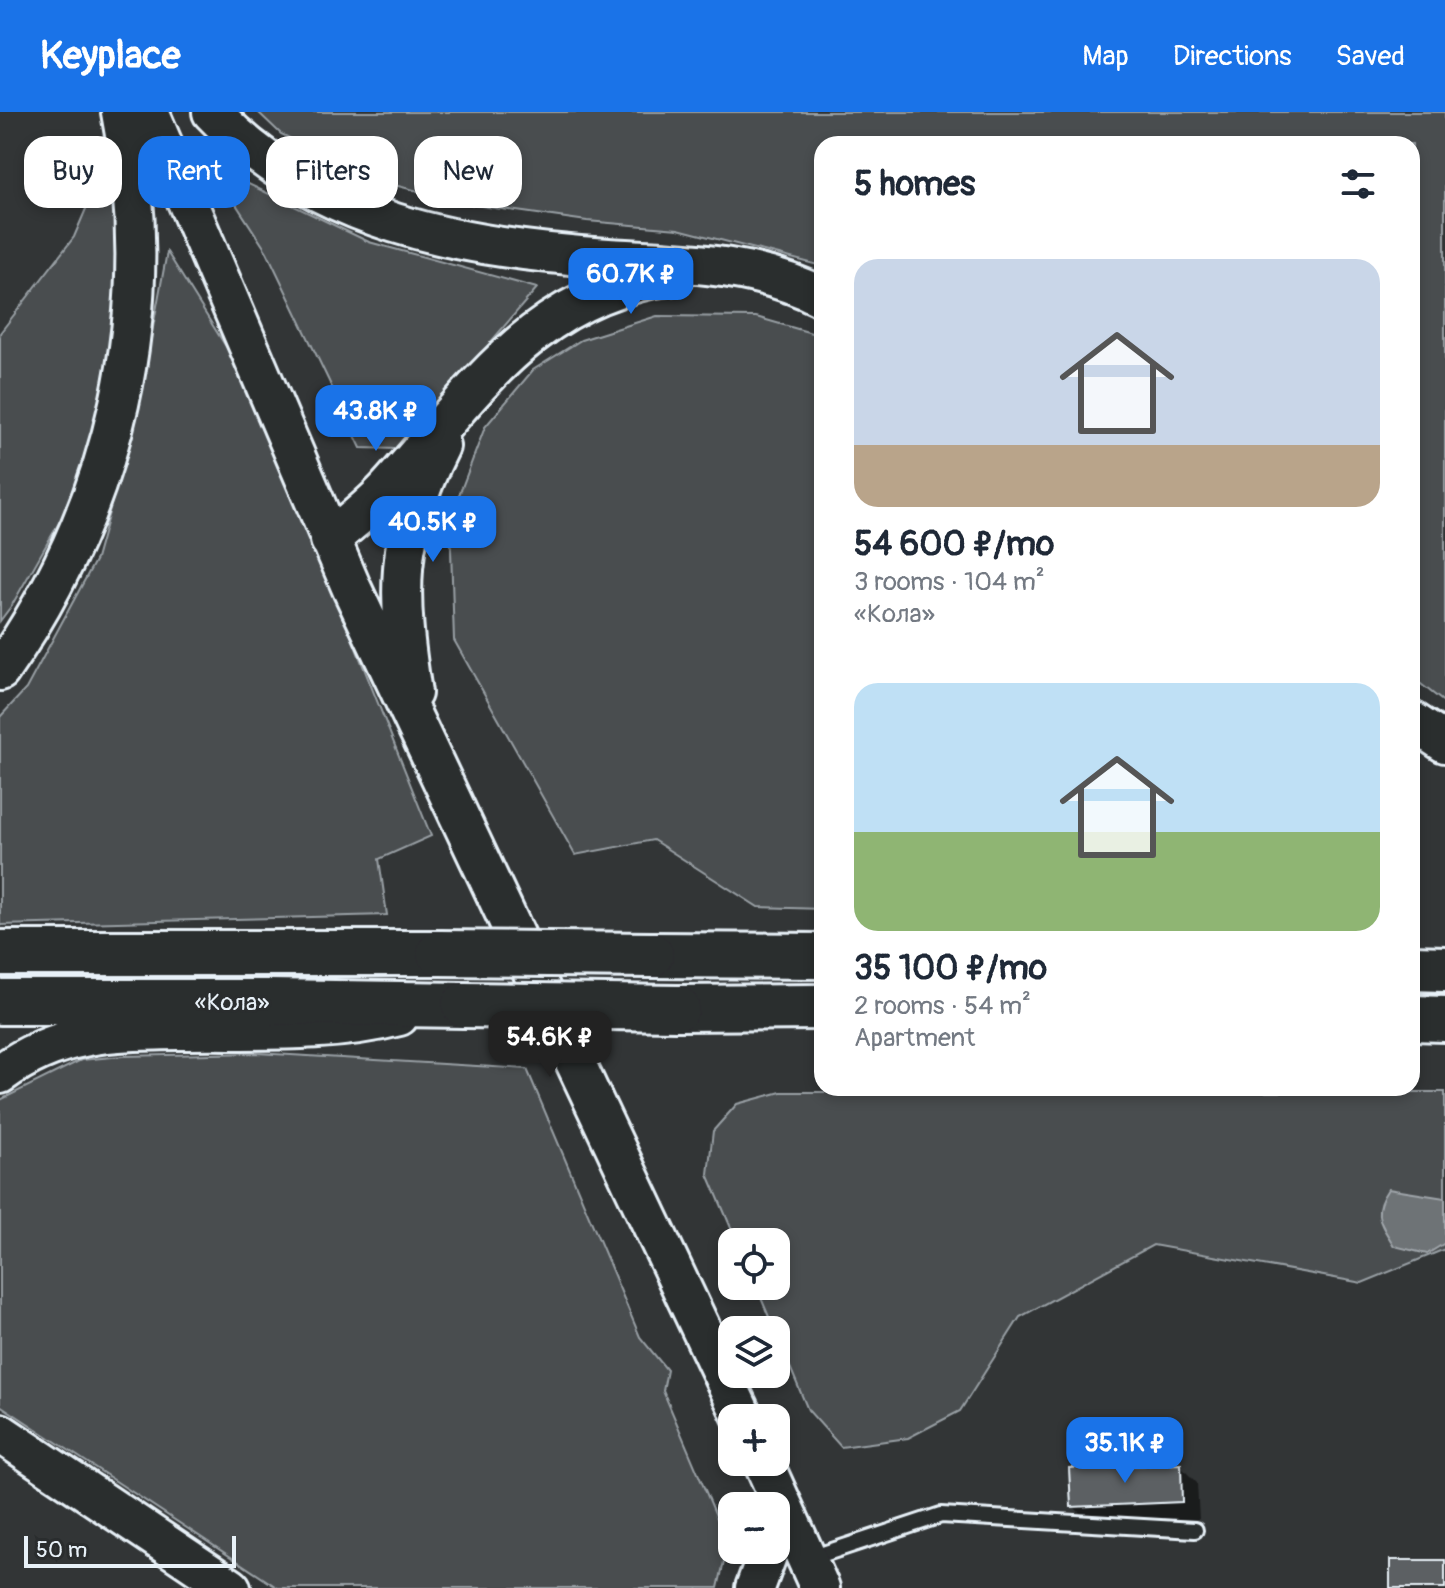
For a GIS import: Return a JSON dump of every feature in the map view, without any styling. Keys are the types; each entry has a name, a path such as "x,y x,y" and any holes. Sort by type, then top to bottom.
{"highway":[{"name":"«Кола»","path":"0,953 814,956"},
{"path":"1420,968 1445,969"},
{"name":"«Кола»","path":"0,1002 814,1007"},
{"path":"1420,1018 1445,1019"}],"main road":[{"path":"0,671 42,606 84,521 123,392 134,321 136,231 129,154 121,112"},
{"path":"149,112 330,540 736,1404"},
{"path":"212,112 252,148 294,178 333,201 395,224 512,250 753,271 799,285 814,293"},
{"path":"330,540 388,488 492,368 534,333 582,303 625,285 670,276 707,274 766,282 814,296"},
{"path":"417,724 402,623 403,560 420,491 460,405"},
{"path":"1420,726 1445,743"},
{"path":"0,1074 52,1045 108,1031 318,1028 363,1024 464,1005"},
{"path":"4,1434 231,1588"},
{"path":"790,1534 814,1573"},
{"path":"755,1588 764,1564"}],"lane":[{"path":"814,1573 941,1515 1195,1530"}],"shaded area":[{"path":"258,112 1445,112 1445,703 1420,683 1420,136 814,136 814,264 678,229 587,221 495,208 522,208 522,136 414,136 414,190 398,186 398,136 285,136"},
{"path":"250,185 266,192 266,208 298,208 369,242 537,288 399,449 361,448 267,252 238,208 250,208"},
{"path":"86,208 114,208 121,250 121,349 80,486 0,621 0,333 74,237"},
{"path":"167,252 253,390 431,836 379,859 387,915 0,925 0,717 26,689 96,559 138,408"},
{"path":"657,316 756,317 814,334 814,909 758,907 653,840 575,855 454,640 450,519 485,427 533,370 581,340"},
{"path":"257,1053 527,1069 640,1337 667,1370 663,1391 718,1520 718,1564 723,1564 718,1588 278,1588 0,1405 0,1100 81,1060"},
{"path":"781,1092 814,1092 814,1096 1420,1096 1420,1092 1445,1092 1445,1249 1362,1283 1153,1245 1020,1317 960,1411 908,1438 841,1447 808,1410 790,1367 790,1316 769,1316 762,1300 790,1300 790,1228 731,1228 708,1174 713,1131 737,1104"},
{"path":"1388,1189 1445,1198 1445,1243 1427,1254 1394,1246 1379,1218 1380,1205"}],"building":[{"path":"1181,1464 1182,1502 1071,1507 1069,1468"},
{"path":"1390,1560 1445,1560 1445,1588 1390,1588"}]}
